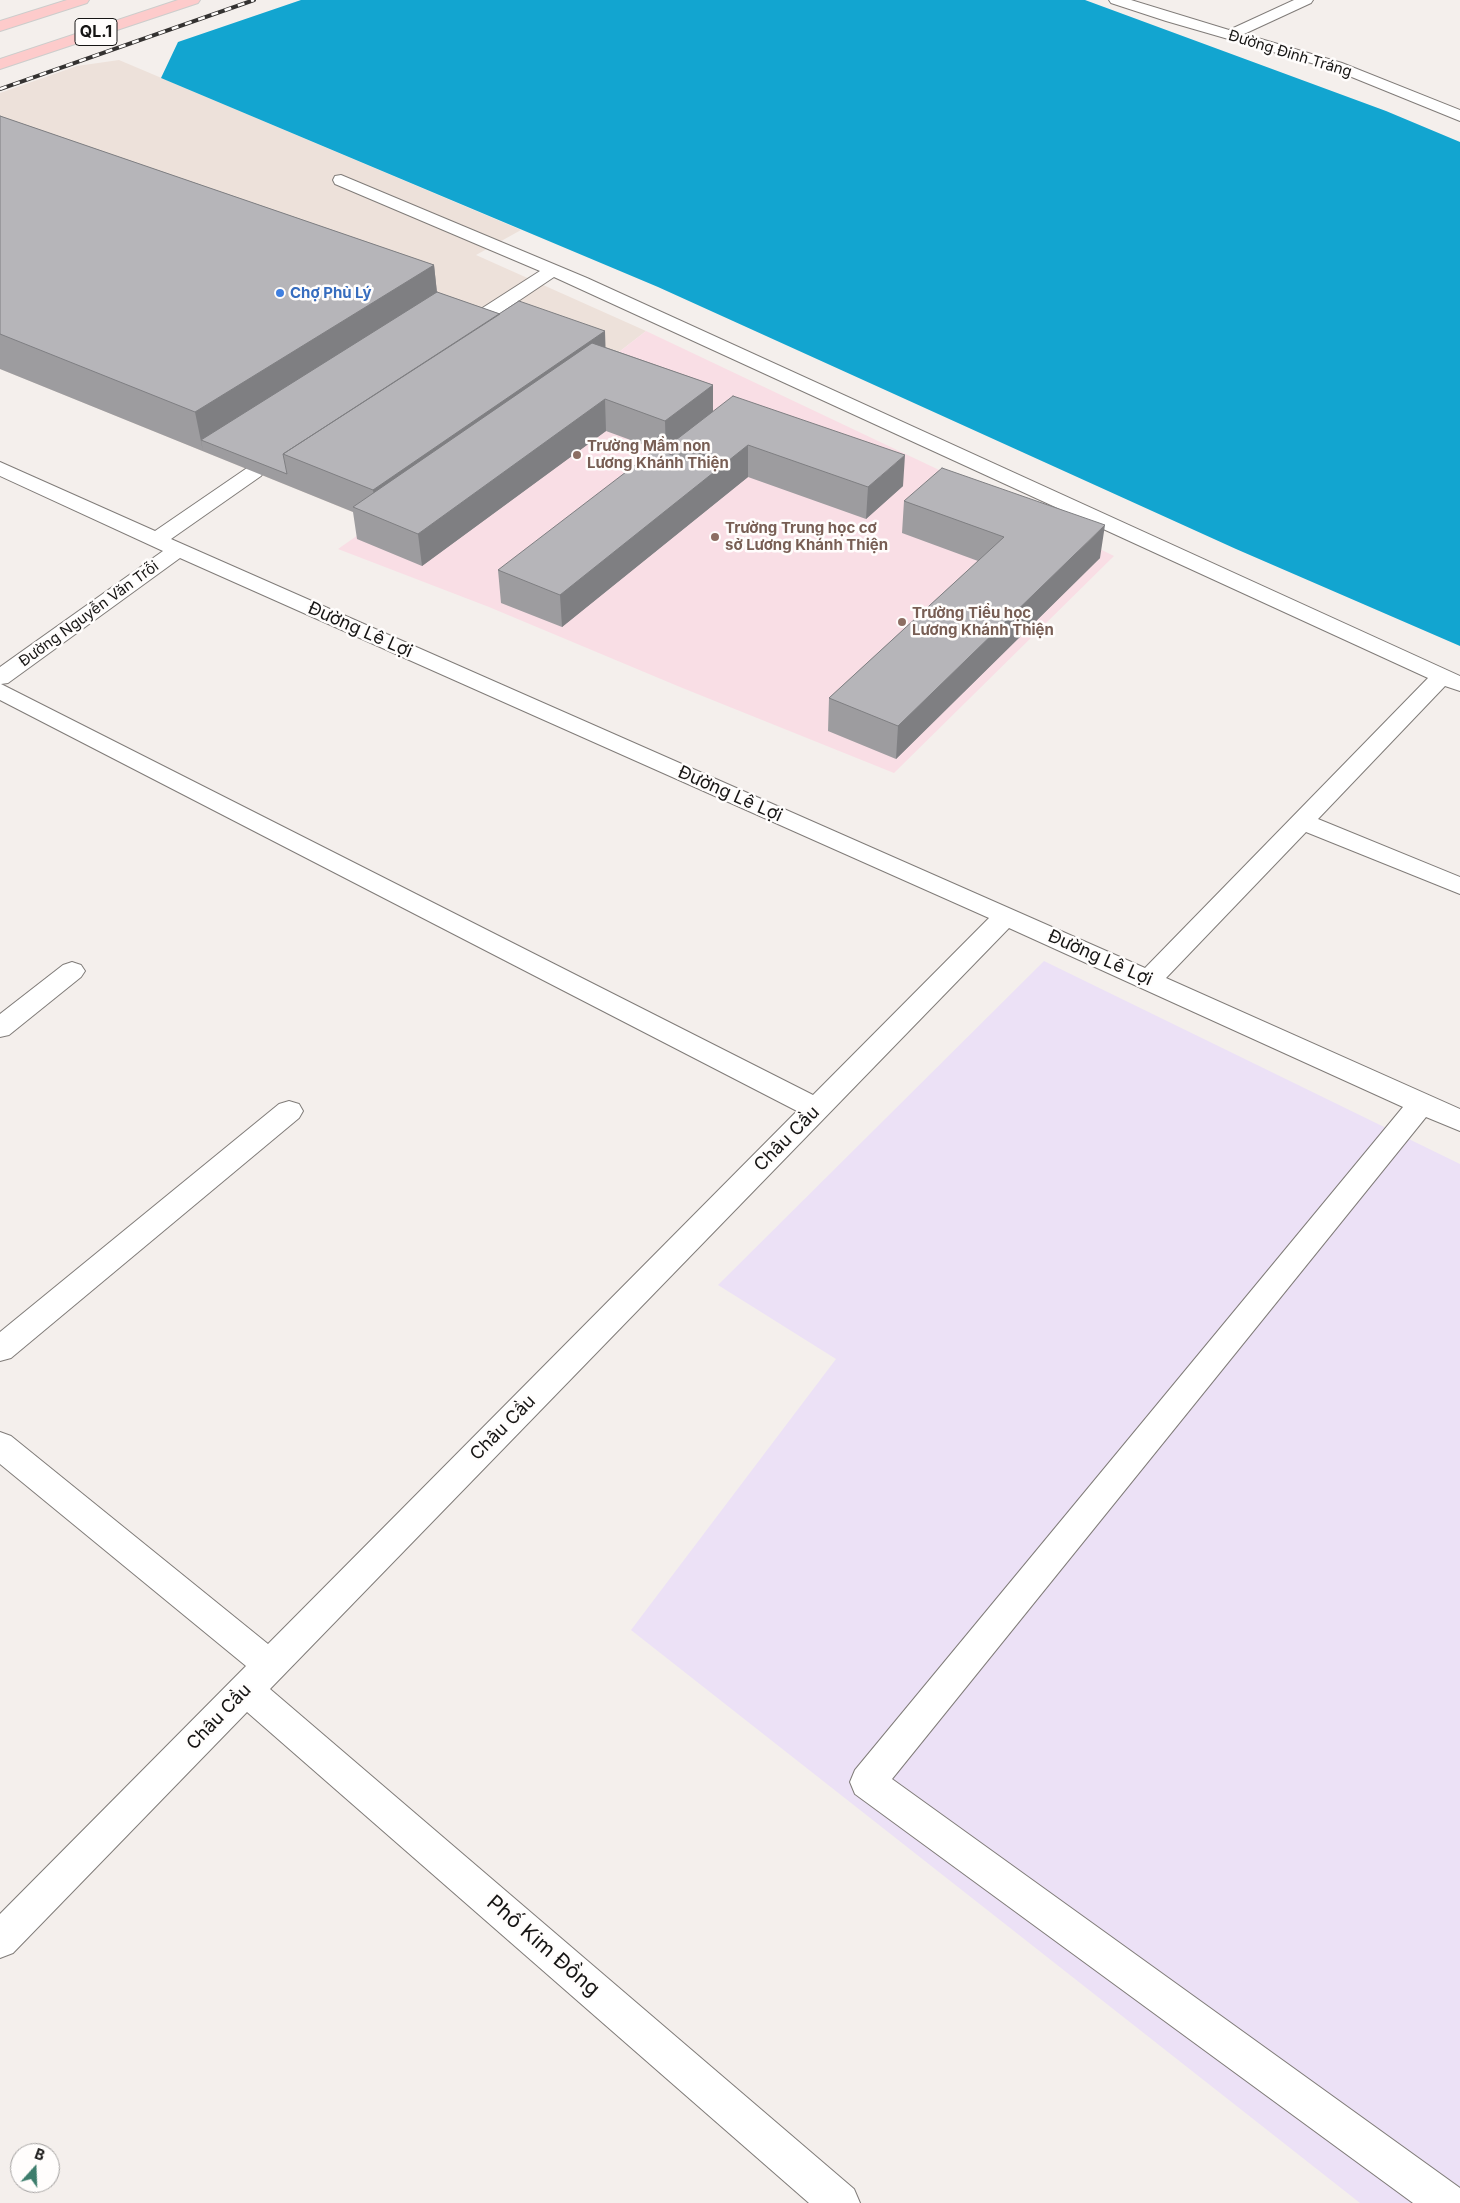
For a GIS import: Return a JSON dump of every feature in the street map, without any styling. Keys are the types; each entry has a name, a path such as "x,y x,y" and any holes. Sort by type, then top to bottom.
{"main road":[{"name":"QL.1","path":"0,26 79,0"},
{"name":"QL.1","path":"0,64 193,0"}],"street":[{"name":"Đường Đinh Tráng","path":"1116,0 1337,66 1460,116"},
{"path":"1231,35 1306,0"},
{"path":"341,180 552,270 1451,680 1302,821 1149,980"},
{"path":"480,318 552,270"},
{"name":"Đường Lê Lợi","path":"0,468 167,545 1006,916 1460,1121"},
{"name":"Đường Nguyễn Văn Trỗi","path":"0,678 167,545 254,472"},
{"path":"0,692 816,1109"},
{"path":"1302,821 1460,886"},
{"name":"Châu Cầu","path":"0,1940 1006,916"},
{"path":"0,1028 72,971"},
{"path":"1421,1104 868,1782 1447,2203"},
{"path":"0,1349 289,1111"},
{"name":"Phố Kim Đồng","path":"0,1446 840,2203"}],"shaded area":[{"name":"Chợ Phủ Lý","path":"119,60 521,230 476,255 646,331 606,362 377,522 0,369 0,93 77,66"},
{"path":"646,331 935,468 1114,556 894,773 680,687 489,607 338,549 606,362"},
{"path":"1044,961 1460,1164 1460,2203 1360,2203 631,1630 836,1359 718,1285"}],"water":[{"path":"301,0 1085,0 1386,111 1460,142 1460,646 1236,549 658,287 161,78 178,42"}],"building":[{"path":"0,116 434,265 195,412 0,334"},
{"path":"437,292 500,314 283,454 287,474 201,440"},
{"path":"519,301 605,331 373,490 283,454"},
{"path":"592,343 713,385 665,421 605,399 418,534 353,507"},
{"path":"733,396 905,455 868,487 748,445 560,595 498,570 656,449 694,463 705,455 672,443"},
{"path":"942,468 1105,525 898,726 829,698 1004,537 904,501"}],"railway":[{"path":"0,89 254,0"}],"place":[{"name":"Chợ Phủ Lý","path":"280,293"},
{"name":"Trường Mầm non Lương Khánh Thiện","path":"577,455"},
{"name":"Trường Trung học cơ sở Lương Khánh Thiện","path":"715,537"},
{"name":"Trường Tiểu học Lương Khánh Thiện","path":"902,622"}]}
